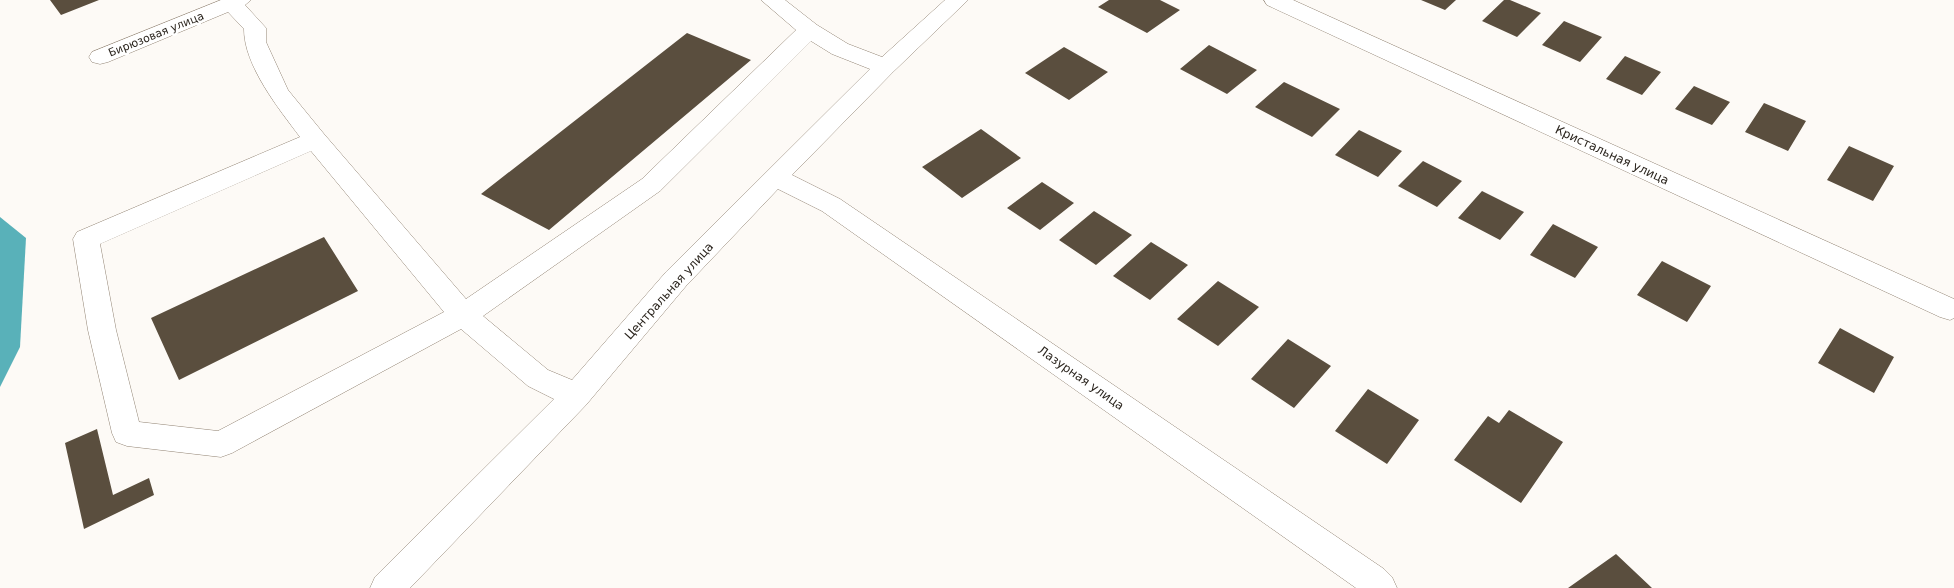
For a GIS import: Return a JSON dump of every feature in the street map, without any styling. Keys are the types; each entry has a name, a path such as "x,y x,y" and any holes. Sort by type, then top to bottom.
{"street":[{"path":"778,5 803,0"},
{"name":"Центральная улица","path":"387,588 576,396 676,279 885,67 957,0"},
{"name":"Кристальная улица","path":"1275,0 1950,309"},
{"path":"236,2 255,28 255,42 278,92 314,140 463,315 538,378 576,396"},
{"name":"Бирюзовая улица","path":"100,58 236,2"},
{"path":"778,5 809,30 840,49 885,67"},
{"path":"314,140 86,239 102,330 127,433 221,444 463,315 651,185 809,30"},
{"name":"Лазурная улица","path":"775,177 831,205 1371,585"}],"water":[{"path":"0,217 26,238 20,347 0,387"}],"building":[{"path":"50,0 99,0 61,15"},
{"path":"1109,0 1160,0 1180,10 1147,33 1098,7"},
{"path":"1421,0 1456,0 1445,10"},
{"path":"1504,0 1510,0 1541,13 1517,37 1482,21"},
{"path":"1564,21 1602,37 1580,62 1542,45"},
{"path":"687,33 751,60 549,230 481,194"},
{"path":"1209,45 1257,70 1227,94 1180,69"},
{"path":"1064,47 1108,72 1069,100 1025,73"},
{"path":"1625,56 1661,72 1642,95 1606,79"},
{"path":"1284,82 1340,109 1312,137 1255,107"},
{"path":"1694,86 1730,102 1712,125 1675,109"},
{"path":"1764,103 1806,121 1788,151 1745,132"},
{"path":"981,129 1021,158 962,198 922,167"},
{"path":"1359,130 1402,151 1378,177 1335,155"},
{"path":"1849,146 1894,166 1873,201 1827,180"},
{"path":"1423,161 1462,181 1437,207 1398,186"},
{"path":"1042,182 1074,203 1040,230 1007,208"},
{"path":"1482,191 1524,212 1500,240 1458,218"},
{"path":"1094,211 1132,235 1096,265 1059,240"},
{"path":"1553,224 1598,247 1575,278 1530,255"},
{"path":"324,237 358,291 179,380 151,318"},
{"path":"1151,242 1188,265 1150,300 1113,276"},
{"path":"1662,261 1711,286 1687,322 1637,295"},
{"path":"1218,281 1259,307 1218,346 1177,319"},
{"path":"1840,328 1894,357 1874,393 1818,363"},
{"path":"1288,339 1331,366 1294,408 1251,379"},
{"path":"1368,389 1419,420 1387,464 1335,431"},
{"path":"1509,410 1563,442 1521,503 1454,460 1488,416 1499,423"},
{"path":"97,429 113,495 149,478 154,495 84,529 65,443"},
{"path":"1616,554 1652,588 1568,588"}]}
